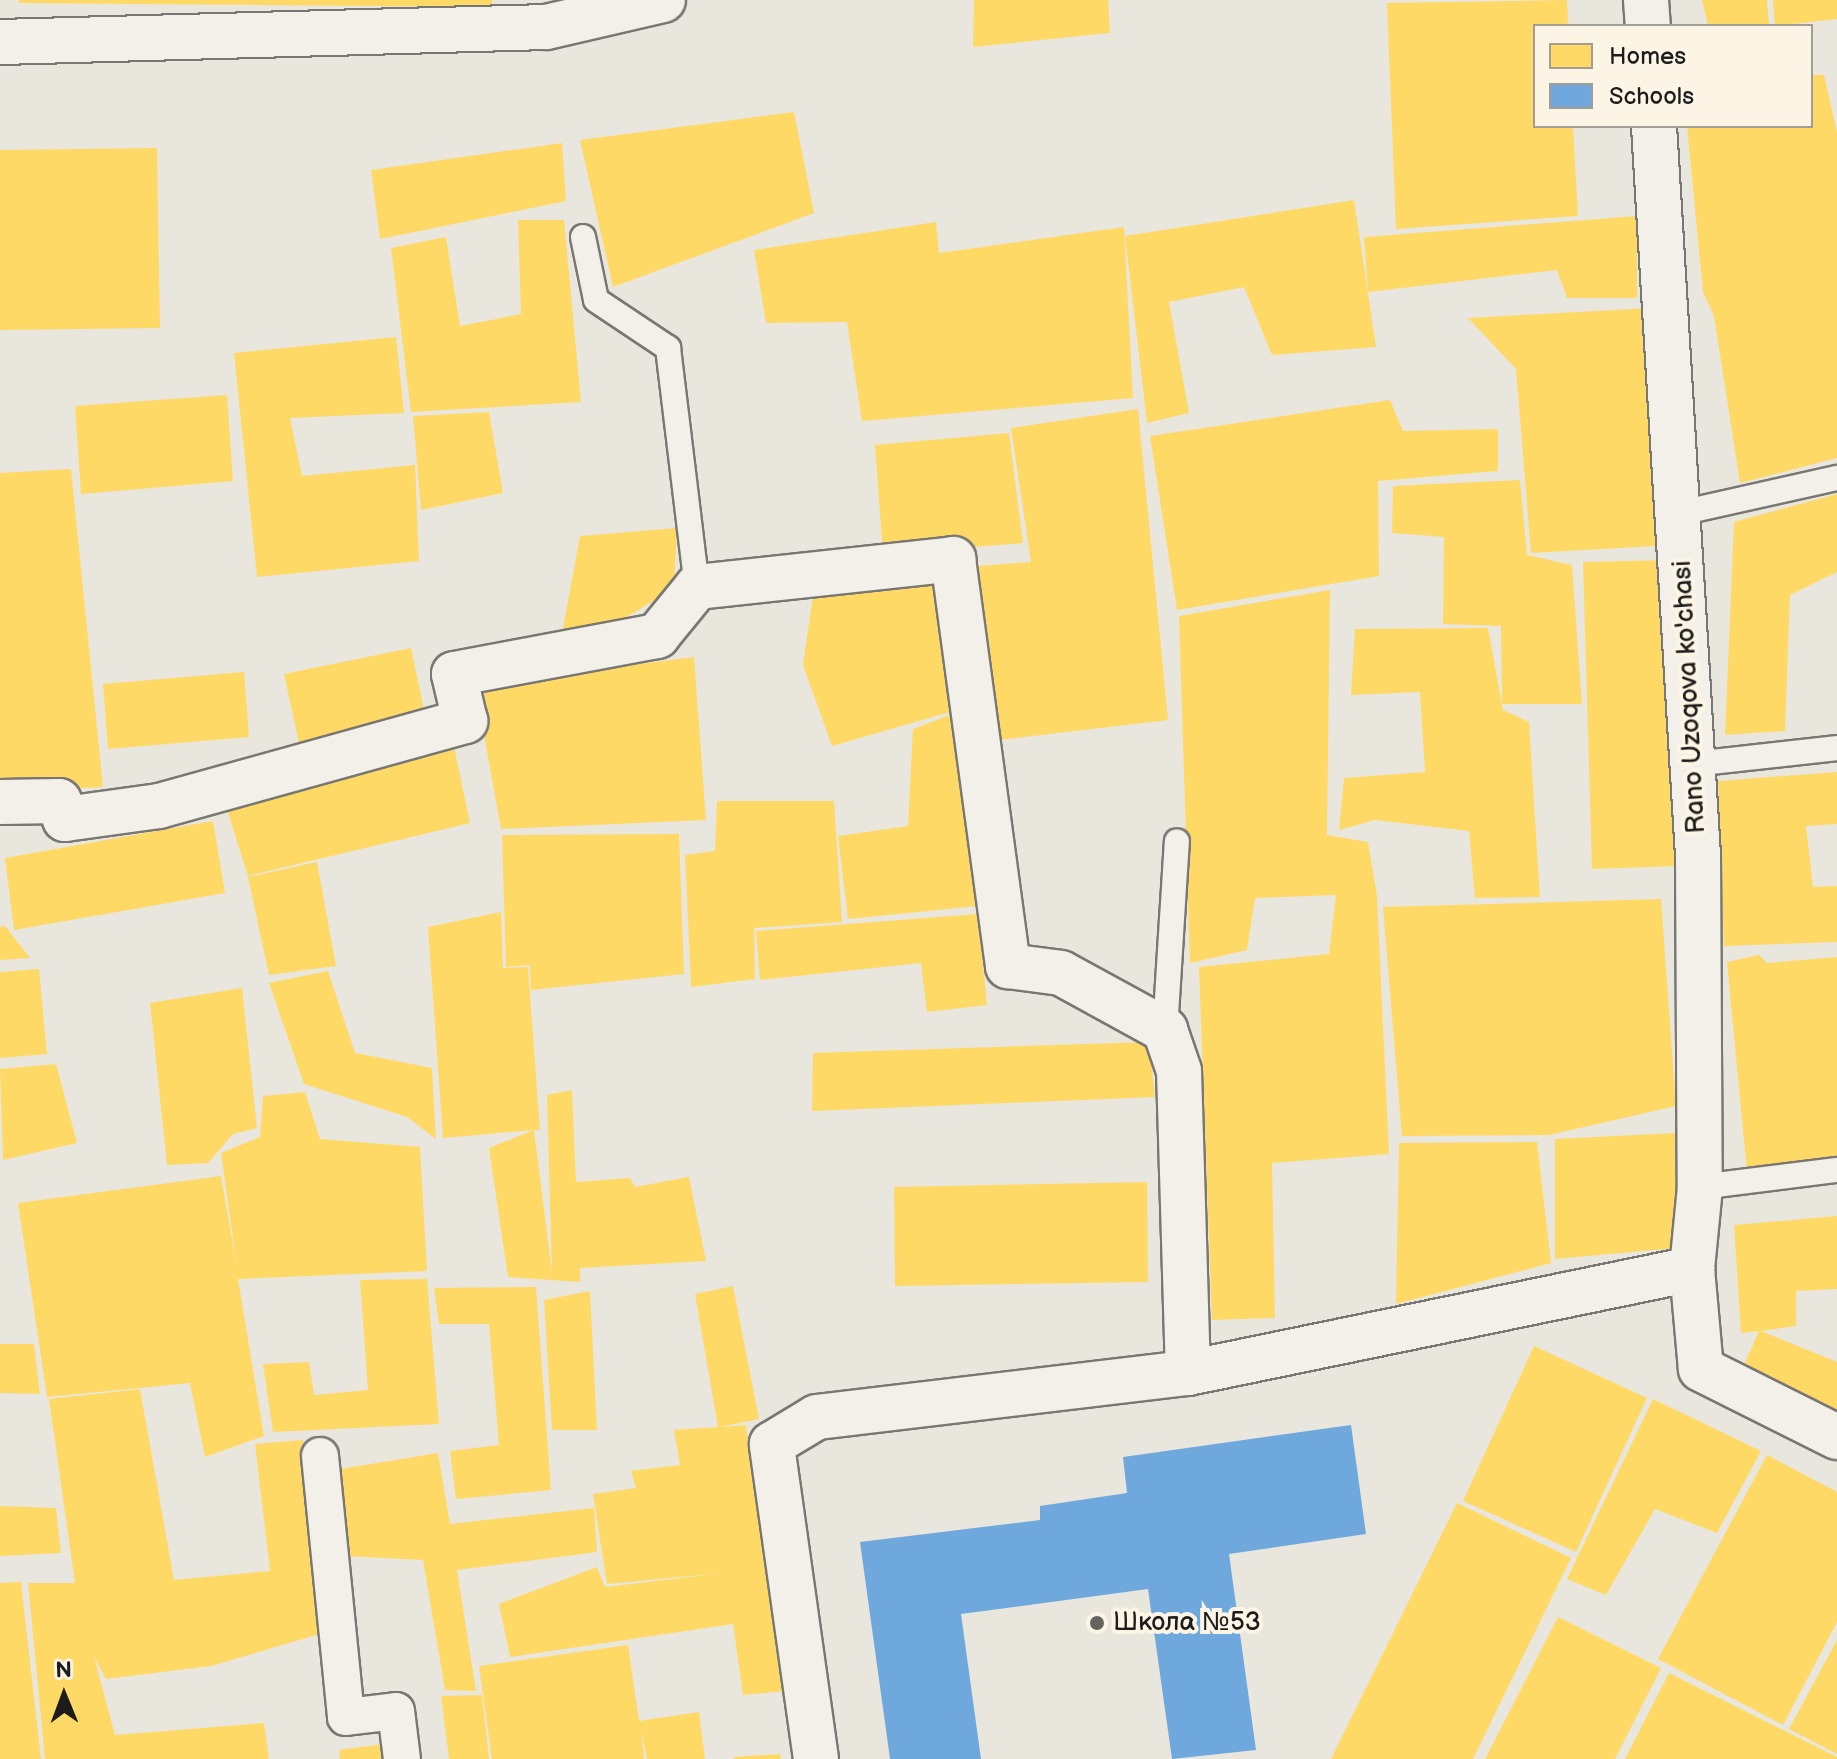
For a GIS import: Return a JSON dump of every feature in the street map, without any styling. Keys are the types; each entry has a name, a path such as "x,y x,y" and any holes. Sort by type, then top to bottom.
{"street":[{"path":"0,42 546,27 663,0"},
{"path":"1646,0 1648,24"},
{"name":"Rano Uzoqova ko'chasi","path":"1654,128 1693,764 1700,1187 1692,1269 1701,1369 1837,1437"},
{"path":"0,802 59,801 65,819 159,806 465,721 454,674 657,636 697,587 953,559 1008,966 1061,973 1165,1030 1179,1071 1188,1373"},
{"path":"816,1759 772,1444 817,1417 1188,1373 1692,1269"},
{"path":"320,1456 346,1717 396,1711 402,1759"}],"lane":[{"path":"583,237 596,300 668,348 697,587"},
{"path":"1680,513 1837,478"},
{"path":"1693,764 1837,748"},
{"path":"1165,1030 1177,841"},
{"path":"1700,1187 1837,1170"}],"building: Homes":[{"path":"19,0 492,0 492,7 19,3"},
{"path":"974,0 1108,0 1110,33 973,47"},
{"path":"1567,0 1568,24 1533,24 1533,128 1573,128 1578,216 1396,229 1387,3"},
{"path":"1702,0 1767,0 1769,24 1708,24"},
{"path":"1773,0 1837,0 1837,19 1775,24"},
{"path":"1813,75 1824,75 1837,132 1837,458 1740,483 1714,316 1703,292 1687,128 1813,128"},
{"path":"794,112 814,213 613,287 580,140"},
{"path":"562,143 566,201 380,239 371,170"},
{"path":"157,148 160,328 0,330 0,150"},
{"path":"1354,200 1376,347 1272,355 1244,287 1169,302 1189,413 1147,423 1125,236"},
{"path":"1637,216 1637,298 1567,298 1557,270 1368,292 1364,237"},
{"path":"518,220 564,220 581,402 411,412 391,248 446,237 460,326 521,314"},
{"path":"936,222 939,253 1124,227 1133,398 862,421 847,322 766,323 754,250"},
{"path":"1650,308 1674,545 1531,553 1516,369 1468,318"},
{"path":"396,337 404,413 290,418 302,476 415,465 419,561 257,577 234,353"},
{"path":"227,395 233,481 81,494 75,406"},
{"path":"1390,400 1403,431 1498,429 1498,471 1378,481 1379,576 1177,610 1150,436"},
{"path":"1138,409 1168,720 1000,740 978,566 1031,562 1011,428"},
{"path":"489,412 503,493 421,510 413,416"},
{"path":"1009,433 1023,543 883,554 875,445"},
{"path":"71,469 103,787 0,793 0,473"},
{"path":"1520,480 1527,555 1572,565 1582,704 1502,704 1501,626 1443,624 1444,537 1392,533 1393,486"},
{"path":"1837,494 1837,572 1790,595 1785,731 1725,735 1734,522"},
{"path":"677,528 674,588 609,628 561,639 580,536"},
{"path":"1669,560 1678,866 1592,869 1583,562"},
{"path":"933,577 950,712 832,746 803,665 813,595"},
{"path":"1330,590 1327,835 1368,842 1377,896 1389,1154 1272,1163 1275,1318 1212,1320 1199,967 1329,954 1336,895 1255,898 1247,950 1190,963 1179,616"},
{"path":"1488,628 1503,710 1529,722 1540,897 1475,898 1469,831 1375,820 1339,830 1344,778 1425,772 1420,692 1351,695 1355,629"},
{"path":"411,648 426,720 300,748 284,674"},
{"path":"694,657 706,820 501,829 475,685"},
{"path":"244,672 249,737 108,749 103,684"},
{"path":"958,712 978,906 848,919 838,836 908,826 913,729"},
{"path":"452,737 470,823 248,876 224,800"},
{"path":"1837,772 1837,824 1806,826 1813,887 1837,886 1837,942 1724,946 1718,781"},
{"path":"717,801 834,801 842,922 754,928 755,979 691,987 685,855 715,851"},
{"path":"213,821 225,893 14,930 5,858"},
{"path":"679,834 684,974 531,990 530,965 506,967 502,835"},
{"path":"317,862 336,966 269,975 248,877"},
{"path":"1661,899 1676,1106 1549,1135 1402,1136 1383,907"},
{"path":"501,912 503,968 528,967 540,1130 443,1138 428,927"},
{"path":"978,914 987,1005 927,1012 921,963 760,980 756,931"},
{"path":"5,926 30,958 0,960 0,927"},
{"path":"1759,955 1767,963 1837,957 1837,1161 1747,1172 1727,962"},
{"path":"39,969 47,1054 0,1058 0,972"},
{"path":"328,971 355,1053 432,1068 436,1139 407,1117 304,1084 269,983"},
{"path":"242,988 257,1128 233,1134 208,1163 167,1165 150,1003"},
{"path":"1149,1042 1155,1097 812,1111 813,1053"},
{"path":"56,1064 77,1143 3,1160 0,1069"},
{"path":"572,1090 576,1182 630,1178 635,1187 689,1177 706,1261 580,1268 580,1282 508,1277 489,1148 534,1130 552,1273 547,1095"},
{"path":"305,1092 320,1139 420,1147 427,1271 238,1279 264,1436 205,1457 190,1383 47,1397 18,1203 221,1176 237,1268 221,1153 260,1137 263,1096"},
{"path":"1675,1133 1676,1248 1555,1259 1555,1139"},
{"path":"1537,1142 1551,1263 1396,1304 1399,1143"},
{"path":"1147,1182 1148,1282 895,1286 894,1187"},
{"path":"1837,1216 1837,1289 1796,1291 1796,1326 1761,1331 1837,1362 1837,1419 1739,1376 1759,1331 1741,1333 1734,1225"},
{"path":"427,1279 439,1424 273,1432 263,1364 309,1362 314,1395 368,1390 360,1280"},
{"path":"733,1286 759,1419 719,1427 746,1425 786,1691 743,1695 733,1624 510,1657 499,1604 597,1567 605,1587 723,1573 607,1584 593,1494 636,1488 631,1471 680,1465 674,1430 718,1427 695,1294"},
{"path":"536,1287 551,1490 456,1499 450,1451 499,1445 489,1324 439,1324 434,1288"},
{"path":"590,1291 597,1430 552,1430 544,1300"},
{"path":"0,1344 34,1344 40,1394 0,1393"},
{"path":"1534,1346 1647,1398 1576,1552 1463,1501"},
{"path":"140,1389 174,1580 270,1571 255,1444 303,1440 330,1631 211,1666 106,1679 94,1657 115,1735 264,1723 269,1759 45,1759 28,1583 75,1583 49,1399"},
{"path":"1653,1399 1761,1451 1717,1533 1655,1509 1606,1595 1567,1579"},
{"path":"438,1453 450,1524 594,1508 597,1552 457,1570 476,1691 445,1690 423,1560 345,1556 334,1470"},
{"path":"1767,1455 1837,1492 1837,1622 1783,1725 1658,1659"},
{"path":"1457,1503 1571,1558 1473,1759 1331,1759"},
{"path":"0,1506 56,1508 61,1553 0,1556"},
{"path":"21,1582 41,1759 0,1759 0,1583"},
{"path":"1558,1617 1661,1668 1615,1759 1485,1759"},
{"path":"1837,1640 1837,1754 1789,1729"},
{"path":"628,1645 639,1721 699,1712 705,1759 647,1759 641,1731 644,1759 492,1759 479,1666"},
{"path":"1669,1673 1837,1757 1837,1759 1625,1759"},
{"path":"482,1695 489,1759 449,1759 441,1696"},
{"path":"391,1743 393,1759 340,1759 339,1750"},
{"path":"780,1754 781,1759 734,1759 734,1757"}],"building: Schools":[{"path":"1351,1425 1366,1534 1229,1554 1256,1750 1172,1759 1148,1589 961,1614 981,1759 890,1759 860,1542 1040,1520 1040,1506 1127,1493 1123,1457"}],"place":[{"name":"Школа №53","path":"1097,1623"}]}
